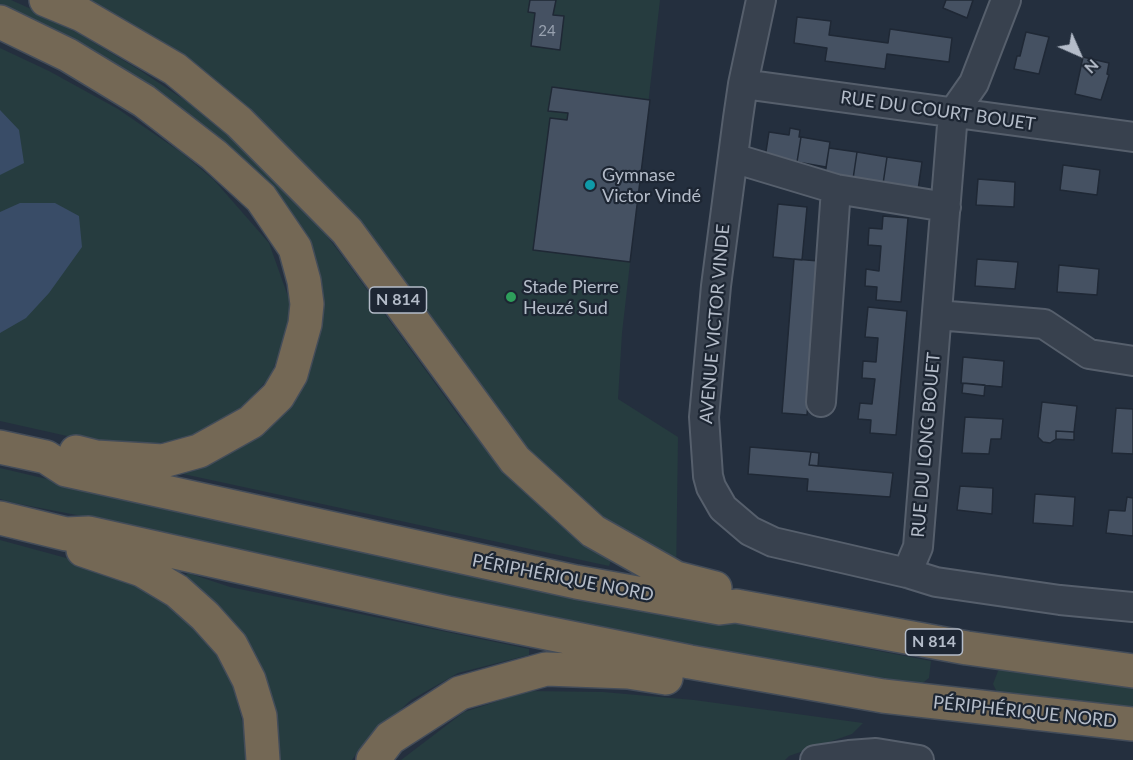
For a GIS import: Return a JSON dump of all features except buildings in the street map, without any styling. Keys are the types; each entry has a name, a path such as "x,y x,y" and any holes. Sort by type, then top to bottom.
{"highway":[{"name":"N 814","path":"46,0 82,15 175,69 238,122 347,231 514,460 593,531 676,578 724,590 736,606"},
{"name":"N 814","path":"0,22 68,55 144,101 214,155 261,198 295,248 304,281 307,304 300,350 291,374 282,389 266,409 251,422 224,439 199,452 163,460 96,457 70,450 46,457"},
{"name":"PÉRIPHÉRIQUE NORD","path":"0,447 46,457 66,470 576,582 720,608 736,606 967,648 1133,671"},
{"name":"PÉRIPHÉRIQUE NORD","path":"0,518 66,534 89,533 459,615 690,662 883,696 1133,724"},
{"path":"66,534 84,551 142,570 177,591 212,623 231,645 249,680 260,716 263,760"},
{"path":"373,760 390,738 460,693 546,669 628,672 847,707 883,696"}],"street":[{"name":"AVENUE VICTOR VINDE","path":"761,0 743,84 716,286 704,417 706,461 711,487 723,508 750,531 773,542 907,573 936,582 1060,600 1133,607"},
{"path":"953,113 974,83 1006,0"},
{"name":"RUE DU COURT BOUET","path":"743,84 1133,137"},
{"name":"RUE DU LONG BOUET","path":"907,573 918,547 953,113"},
{"path":"733,158 836,189 946,207"},
{"path":"820,402 836,189"},
{"path":"937,315 1044,324 1089,354 1133,361"},
{"path":"815,760 849,754 876,753 919,760"}],"green space":[{"path":"0,0 11,0 81,35 204,113 298,199 464,423 561,526 595,551 612,558 609,566 174,472 237,447 319,315 250,168 193,118 144,84 33,19 0,5"},
{"name":"Stade Pierre Heuzé Sud","path":"46,0 660,0 622,333 618,399 678,437 676,578 593,531 239,122"},
{"path":"0,48 49,71 118,109 182,153 214,180 269,243 290,302 287,332 270,377 244,405 210,429 182,441 143,444 85,440 0,421"},
{"path":"0,468 132,499 686,614 931,661 929,678 920,685 835,674 518,613 139,527 14,503 0,499"},
{"path":"0,540 92,565 136,582 182,617 217,655 233,686 244,729 246,760 0,760"},
{"path":"188,573 230,587 529,649 529,655 458,673 411,700 361,747 352,760 279,760 279,736 270,691 237,633 182,579"},
{"path":"1002,667 1133,683 1133,714 998,694 993,684"},
{"path":"529,691 603,692 694,700 863,723 852,734 789,756 785,760 401,760 464,712"}],"water":[{"path":"0,110 19,130 24,163 0,175"},
{"path":"20,203 55,203 79,216 82,247 49,293 26,318 0,333 0,212"}],"place":[{"name":"Gymnase Victor Vindé","path":"590,185"},
{"name":"Stade Pierre Heuzé Sud","path":"511,297"}]}
